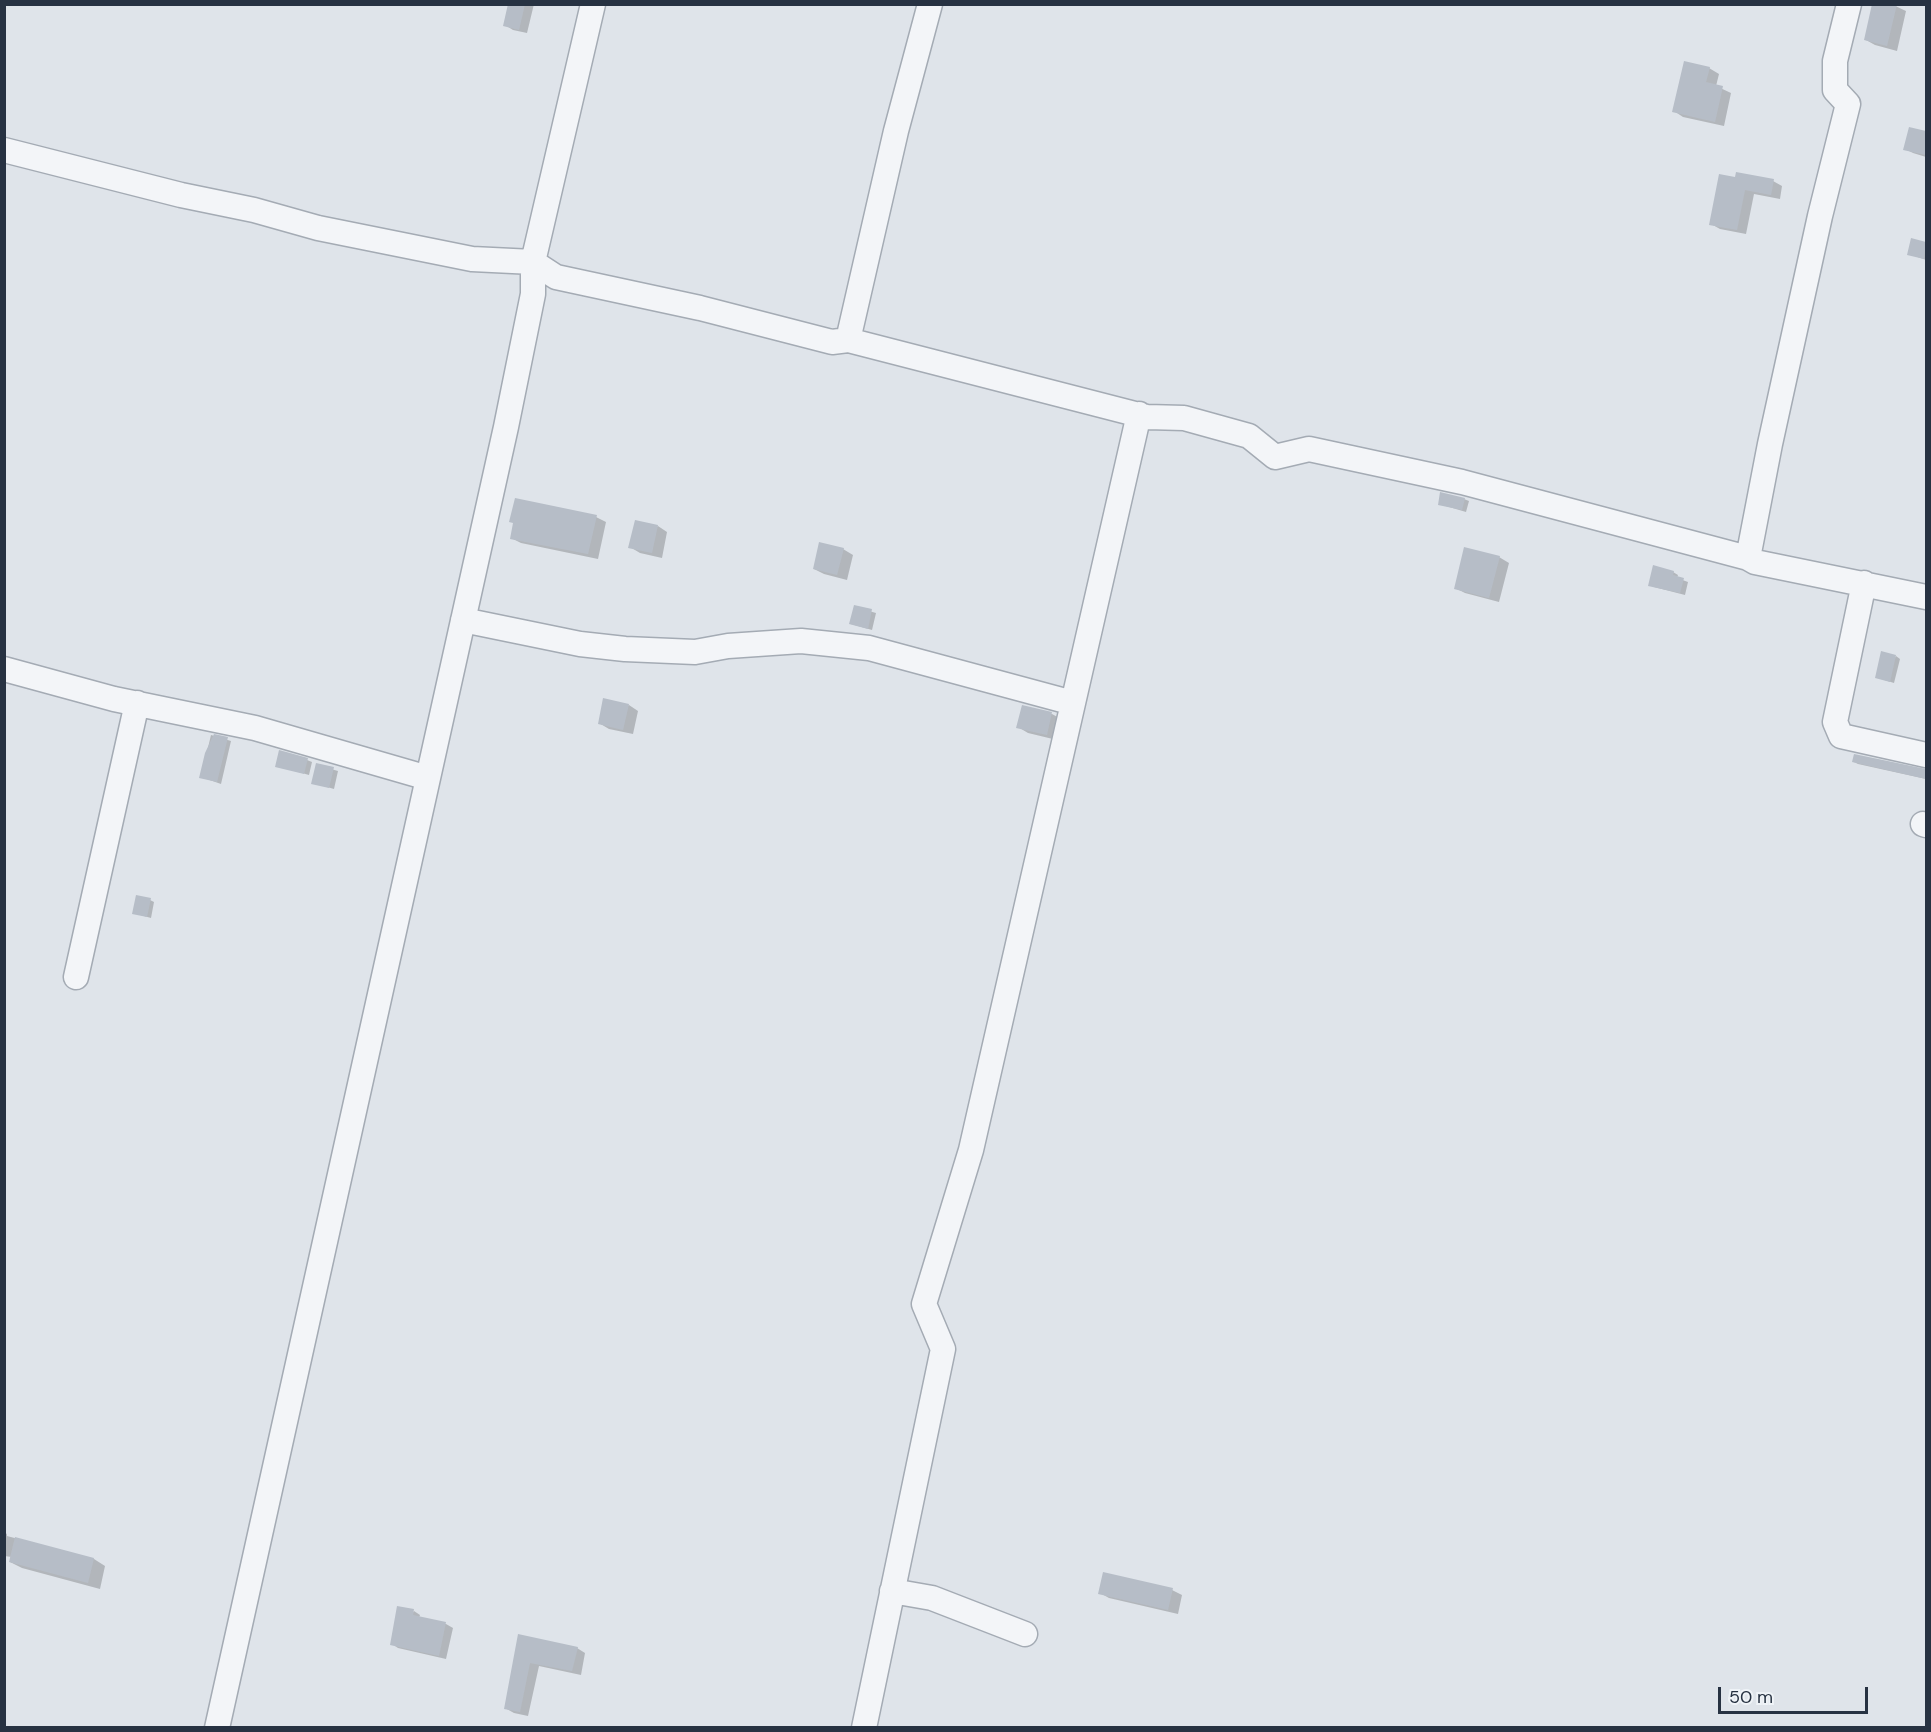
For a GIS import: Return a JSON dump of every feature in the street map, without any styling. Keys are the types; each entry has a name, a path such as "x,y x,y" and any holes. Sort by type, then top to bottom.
{"street":[{"path":"217,1728 506,427 533,294 533,262 593,4"},
{"path":"848,340 896,131 930,4"},
{"path":"1748,558 1770,444 1820,216 1848,104 1835,90 1835,60 1849,4"},
{"path":"4,150 181,195 254,210 318,228 472,259 533,262 556,277 700,308 832,342 848,340 1147,417 1184,418 1249,436 1275,457 1309,449 1462,482 1748,558 1755,562 1926,597"},
{"path":"864,1728 943,1349 924,1304 971,1150 1139,414"},
{"path":"1864,583 1836,722 1841,736 1926,755"},
{"path":"463,620 580,645 626,650 695,652 728,646 801,641 869,648 1072,703"},
{"path":"4,669 137,704 255,728 428,778"},
{"path":"76,977 137,704"},
{"path":"892,1591 932,1598 1025,1634"}],"building":[{"path":"508,4 525,4 519,30 503,26"},
{"path":"1872,4 1897,4 1887,46 1864,40"},
{"path":"1684,61 1710,67 1706,82 1723,86 1715,122 1672,112"},
{"path":"1909,127 1926,131 1926,155 1903,150"},
{"path":"1736,172 1774,179 1771,195 1745,190 1737,230 1709,225 1719,174 1735,177"},
{"path":"1911,238 1926,242 1924,259 1907,255"},
{"path":"1440,492 1465,498 1462,510 1438,505"},
{"path":"515,498 597,515 588,554 510,539 513,523 509,522"},
{"path":"635,520 658,525 652,553 628,548"},
{"path":"819,542 844,548 837,575 813,569"},
{"path":"1464,547 1500,556 1489,598 1454,589"},
{"path":"1653,565 1674,571 1673,575 1684,578 1680,593 1648,586"},
{"path":"854,605 872,609 868,629 849,624"},
{"path":"1881,651 1896,655 1890,682 1875,678"},
{"path":"603,698 629,704 623,730 598,724"},
{"path":"1022,705 1052,712 1047,735 1016,728"},
{"path":"214,734 228,737 217,782 199,778 205,753"},
{"path":"279,750 308,758 304,774 275,767"},
{"path":"1854,754 1926,769 1926,779 1852,762"},
{"path":"316,763 334,767 329,788 311,784"},
{"path":"136,895 151,898 147,917 132,914"},
{"path":"15,1537 94,1558 88,1583 9,1562"},
{"path":"1103,1572 1173,1588 1168,1610 1098,1594"},
{"path":"397,1606 414,1609 413,1615 446,1622 439,1656 390,1645"},
{"path":"518,1634 578,1647 572,1671 530,1663 520,1712 504,1709"}]}
